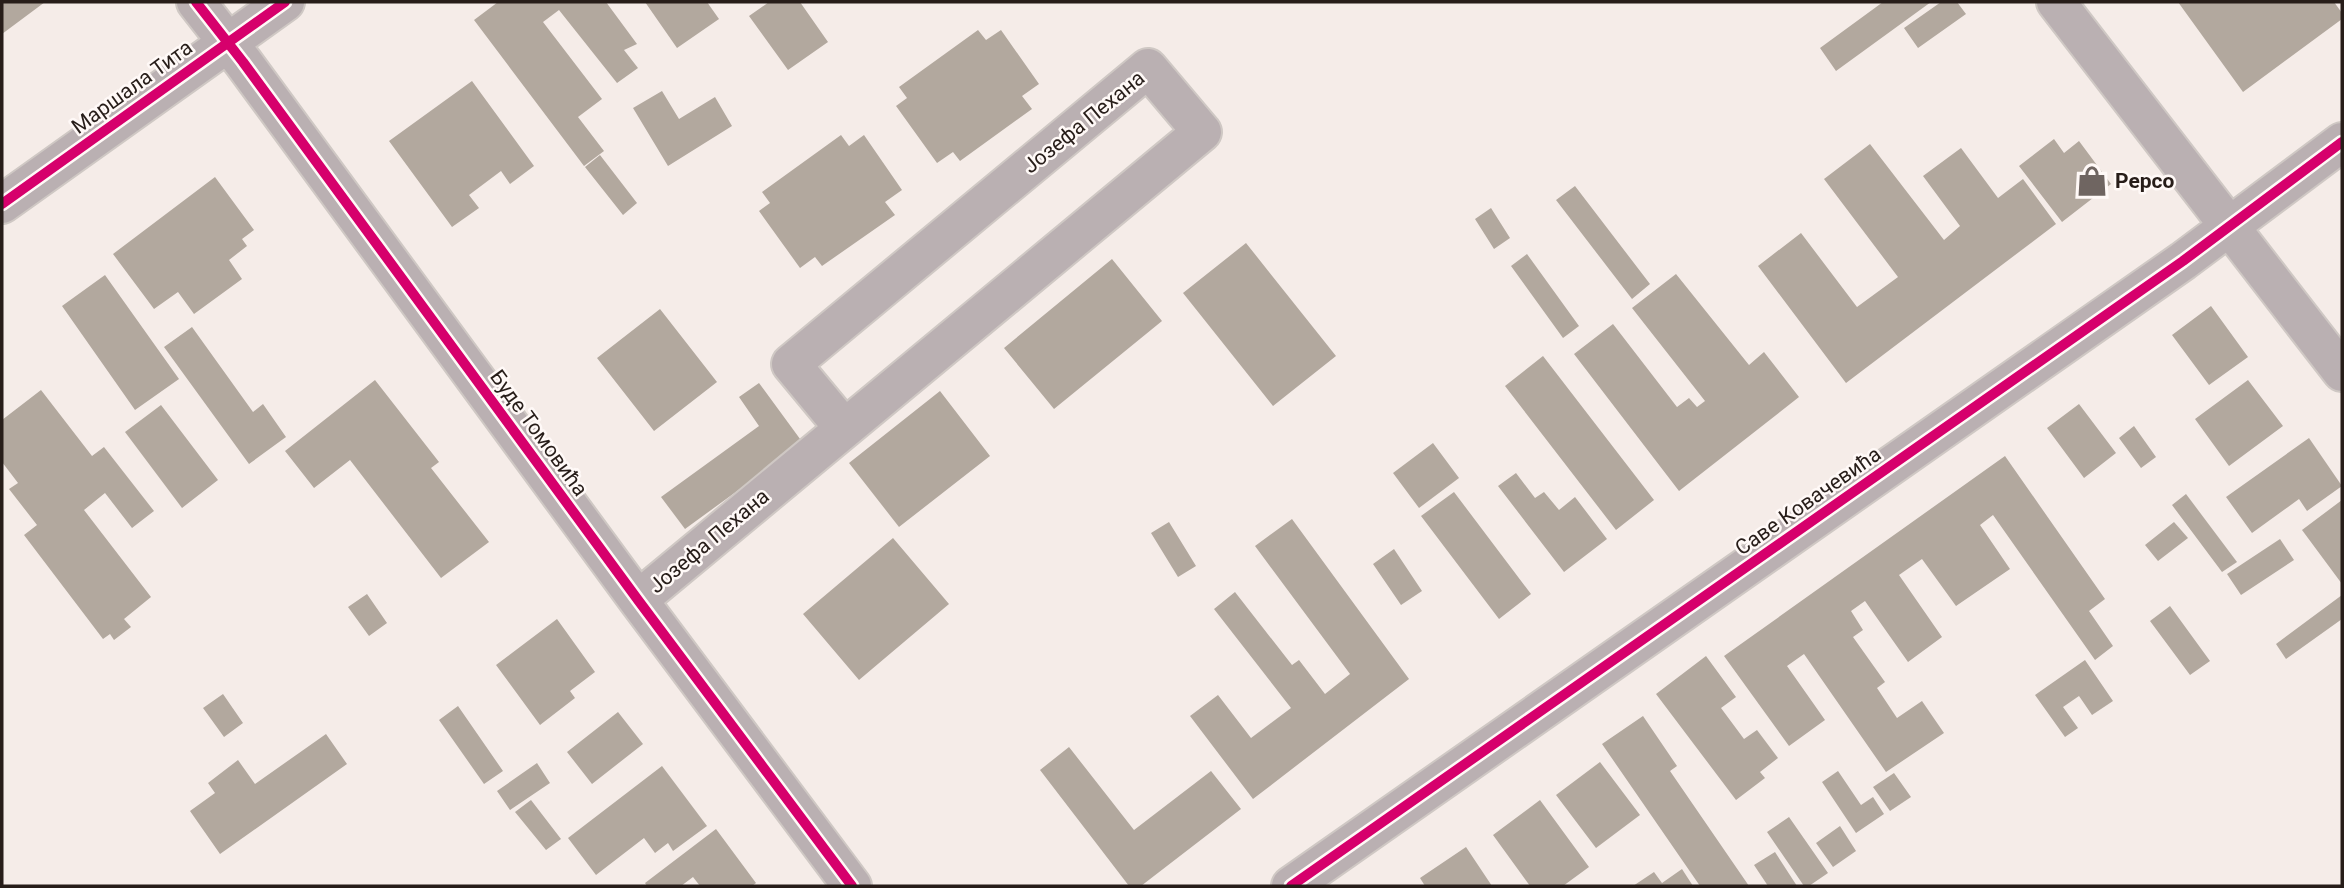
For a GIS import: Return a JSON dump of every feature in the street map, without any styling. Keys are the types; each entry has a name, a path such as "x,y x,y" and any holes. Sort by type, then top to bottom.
{"street":[{"name":"Буде Томовића","path":"195,2 228,41 638,600 852,886"},
{"name":"Маршала Тита","path":"2,204 285,2"},
{"path":"2056,2 2342,372"},
{"name":"Јозефа Пехана","path":"638,600 1202,132 1149,68 792,364 844,428"},
{"name":"Саве Ковачевића","path":"1291,886 2229,229 2342,142"}],"building":[{"path":"2,2 45,2 2,34"},
{"path":"498,2 606,2 637,44 624,50 638,68 617,83 559,10 543,22 602,99 578,117 604,151 584,166 474,20"},
{"path":"645,2 707,2 719,19 677,48"},
{"path":"769,2 800,2 828,42 788,70 749,16"},
{"path":"1883,2 1931,2 1836,71 1820,48"},
{"path":"1941,2 1957,2 1966,14 1918,48 1904,28"},
{"path":"2178,2 2334,2 2342,13 2342,19 2243,92"},
{"path":"978,30 986,40 1001,30 1039,84 1022,96 1032,109 960,161 953,152 937,163 896,106 907,98 899,87"},
{"path":"472,81 534,166 510,184 501,171 469,195 479,208 452,227 389,141"},
{"path":"662,91 679,119 715,97 732,126 668,166 633,108"},
{"path":"841,135 849,146 864,135 902,190 885,202 895,215 822,266 815,257 800,268 759,211 770,203 762,192"},
{"path":"2054,139 2064,153 2079,141 2111,184 2062,222 2019,166"},
{"path":"1870,144 1944,240 1960,226 1923,176 1961,148 1998,198 2023,179 2056,224 1846,383 1758,266 1801,233 1857,307 1898,277 1824,179"},
{"path":"600,155 637,203 623,215 585,167"},
{"path":"215,177 254,230 242,239 247,246 229,260 242,279 194,314 178,292 154,309 113,254"},
{"path":"1575,186 1650,284 1632,299 1556,200"},
{"path":"1491,208 1510,238 1494,249 1475,219"},
{"path":"1246,243 1336,356 1273,406 1183,293"},
{"path":"1527,254 1579,326 1563,338 1511,266"},
{"path":"1112,259 1162,321 1054,409 1004,348"},
{"path":"1676,274 1749,365 1764,352 1799,397 1679,491 1574,354 1613,324 1677,407 1689,398 1697,407 1705,401 1632,308"},
{"path":"105,275 179,379 135,410 62,306"},
{"path":"2211,306 2248,357 2209,385 2172,335"},
{"path":"660,309 717,382 654,431 597,358"},
{"path":"192,327 253,412 263,404 286,437 249,464 164,347"},
{"path":"1543,356 1654,500 1616,530 1505,386"},
{"path":"375,380 439,462 431,468 489,542 441,578 350,460 314,488 285,451"},
{"path":"2248,380 2283,426 2229,466 2195,419"},
{"path":"759,383 803,443 685,529 661,497 759,426 739,397"},
{"path":"41,390 92,456 104,447 154,511 132,528 105,493 84,510 151,597 124,619 131,627 114,640 110,634 103,639 24,535 37,525 9,489 18,483 2,462 2,420"},
{"path":"940,391 990,456 899,527 849,463"},
{"path":"2079,404 2116,453 2084,478 2047,428"},
{"path":"161,405 218,480 182,508 125,432"},
{"path":"2134,426 2156,457 2141,468 2119,438"},
{"path":"2309,438 2342,486 2307,511 2299,499 2252,533 2226,497"},
{"path":"1433,443 1459,478 1419,508 1393,473"},
{"path":"2005,456 2105,599 2089,611 2113,646 2095,660 1993,515 1980,525 2010,569 1956,606 1922,559 1899,575 1942,637 1908,662 1865,601 1851,611 1863,630 1853,637 1885,682 1877,688 1897,718 1922,701 1944,733 1886,772 1804,654 1787,666 1825,720 1789,746 1724,656"},
{"path":"1516,473 1535,498 1544,492 1559,510 1575,497 1607,539 1564,572 1498,486"},
{"path":"1454,492 1531,594 1499,619 1421,516"},
{"path":"2186,494 2237,562 2222,572 2172,505"},
{"path":"2342,500 2342,584 2302,530"},
{"path":"1292,519 1409,679 1253,799 1190,716 1218,695 1251,738 1291,708 1214,609 1235,592 1292,665 1299,660 1325,694 1350,674 1255,546"},
{"path":"1169,522 1196,566 1178,577 1151,533"},
{"path":"2174,522 2188,538 2158,561 2145,545"},
{"path":"893,538 949,604 859,680 803,614"},
{"path":"2280,539 2294,560 2241,595 2227,574"},
{"path":"1394,549 1422,591 1401,605 1373,564"},
{"path":"367,594 387,623 369,636 348,607"},
{"path":"2342,595 2342,619 2286,659 2276,644"},
{"path":"2170,606 2210,661 2190,675 2150,621"},
{"path":"557,619 595,672 570,691 575,698 540,725 496,665"},
{"path":"1706,656 1736,697 1721,708 1744,739 1757,730 1778,758 1760,772 1765,778 1736,800 1656,694"},
{"path":"2085,660 2113,701 2092,715 2079,696 2063,707 2078,728 2065,737 2035,695"},
{"path":"223,694 243,723 224,737 203,708"},
{"path":"458,706 503,771 484,784 439,720"},
{"path":"618,712 643,744 592,784 567,752"},
{"path":"1643,716 1677,766 1670,771 1749,886 1700,886 1602,744"},
{"path":"326,734 347,764 220,854 190,811 215,793 208,783 238,760 255,784"},
{"path":"1069,747 1134,830 1211,771 1241,809 1141,886 1129,886 1040,770"},
{"path":"1600,762 1640,815 1596,848 1556,795"},
{"path":"537,763 550,783 510,810 497,791"},
{"path":"662,766 707,826 673,851 668,843 655,853 644,838 596,875 568,838"},
{"path":"1838,771 1861,805 1873,797 1884,814 1856,833 1822,782"},
{"path":"1894,773 1911,797 1890,811 1873,787"},
{"path":"531,800 561,839 546,850 515,812"},
{"path":"1540,800 1589,867 1563,886 1530,886 1493,835"},
{"path":"1789,817 1828,873 1809,886 1804,886 1767,832"},
{"path":"1840,826 1856,851 1833,867 1816,843"},
{"path":"716,829 756,883 752,886 700,886 693,877 681,886 647,886 645,883"},
{"path":"1466,847 1492,886 1425,886 1420,878"},
{"path":"1775,852 1797,886 1768,886 1754,865"},
{"path":"1682,869 1693,886 1633,886 1654,872 1662,883"}],"cycle path":[{"path":"196,2 852,886"},
{"path":"2,204 285,2"},
{"path":"1291,886 2183,261 2342,142"}],"place":[{"name":"Pepco","path":"2092,181"}]}
